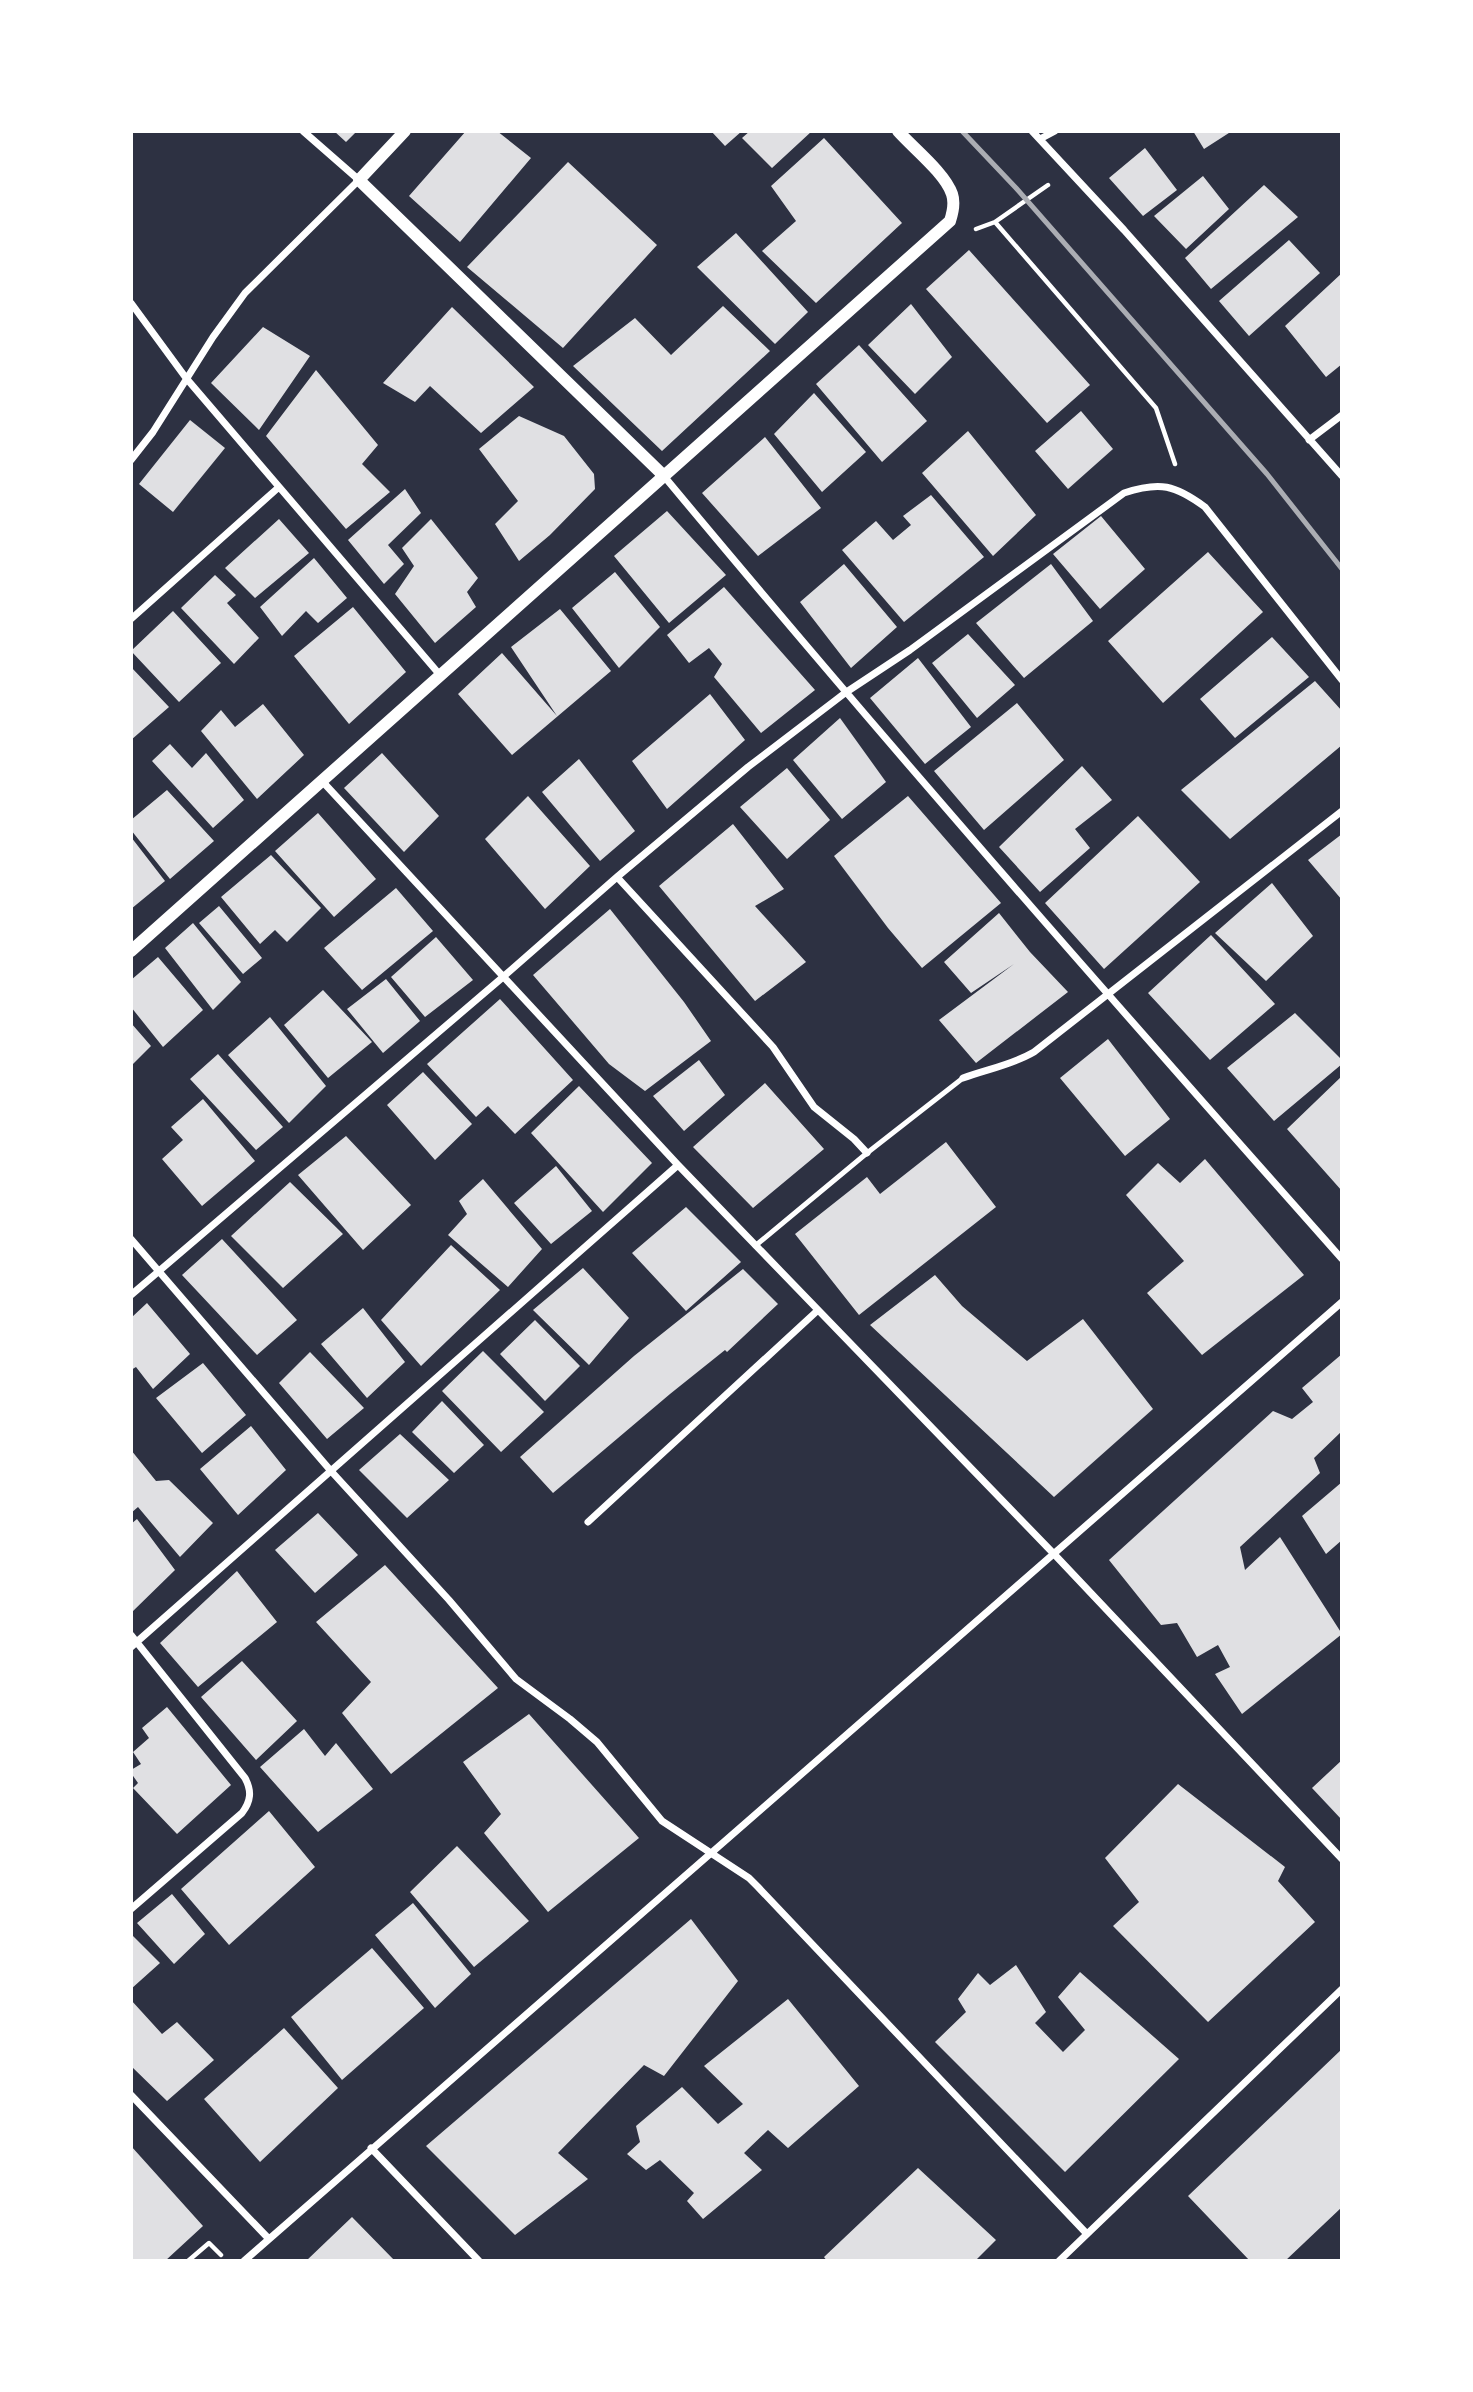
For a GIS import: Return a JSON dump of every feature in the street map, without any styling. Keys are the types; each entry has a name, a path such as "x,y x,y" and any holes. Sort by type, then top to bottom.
{"street":[{"path":"303,131 359,180 663,475 845,693 1342,1259"},
{"path":"131,460 245,293 405,131"},
{"path":"131,951 950,221 954,208 953,195 946,183 898,131"},
{"path":"1032,131 1342,476"},
{"path":"1040,139 1055,131"},
{"path":"131,303 186,378 440,675"},
{"path":"1309,440 1342,415"},
{"path":"131,1295 748,767 845,693 910,650 1124,493 1145,486 1164,486 1184,492 1205,507 1342,680"},
{"path":"131,619 279,487"},
{"path":"321,781 678,1165 1054,1554 1342,1859"},
{"path":"963,1078 1020,1060 1342,811"},
{"path":"617,877 773,1047 814,1107 867,1153"},
{"path":"131,1909 242,1813 250,1797 250,1787 245,1778 133,1641 331,1471 678,1165"},
{"path":"131,1239 331,1471 449,1600 516,1679 597,1742 662,1821 749,1878 1087,2234"},
{"path":"244,2261 1342,1301"},
{"path":"588,1522 817,1311"},
{"path":"1059,2261 1342,1989"},
{"path":"131,2095 270,2239"},
{"path":"372,2148 479,2261"}],"lane":[{"path":"755,1246 963,1078"}],"path":[{"path":"950,221 963,230 978,229 995,222 1070,171"},
{"path":"995,222 1156,408 1184,492"},
{"path":"188,2261 209,2243 228,2261"}],"building":[{"path":"334,131 357,131 346,142"},
{"path":"466,131 497,131 531,158 460,242 409,196"},
{"path":"711,131 742,131 725,146"},
{"path":"750,131 812,131 772,168 742,138"},
{"path":"1193,131 1232,131 1204,149"},
{"path":"824,138 902,223 816,303 762,251 796,221 771,186"},
{"path":"1145,148 1177,190 1143,216 1109,178"},
{"path":"568,162 657,245 563,348 467,267"},
{"path":"1203,176 1229,209 1186,249 1154,216"},
{"path":"1264,185 1298,217 1211,289 1185,258"},
{"path":"736,233 808,312 775,344 697,267"},
{"path":"1289,240 1320,273 1249,336 1219,301"},
{"path":"969,250 1090,385 1047,423 926,289"},
{"path":"1342,273 1342,364 1326,377 1285,326"},
{"path":"911,304 952,357 915,394 868,345"},
{"path":"723,306 770,351 662,451 573,366 635,318 671,355"},
{"path":"452,307 534,387 481,433 430,386 415,402 383,383"},
{"path":"263,327 310,356 259,430 211,383"},
{"path":"859,345 927,421 882,462 816,384"},
{"path":"316,370 378,445 362,464 390,492 346,529 266,436"},
{"path":"814,393 866,452 822,492 774,434"},
{"path":"1081,411 1113,449 1068,489 1035,451"},
{"path":"519,416 564,436 594,474 595,489 550,535 519,561 495,524 518,501 479,449"},
{"path":"190,420 225,448 173,512 139,484"},
{"path":"968,431 1036,515 993,556 922,473"},
{"path":"765,437 821,508 758,556 702,493"},
{"path":"405,489 421,513 388,545 404,564 384,584 348,540"},
{"path":"931,495 984,557 904,622 842,550 876,521 893,540 911,525 903,516"},
{"path":"667,511 726,575 669,623 614,556"},
{"path":"1101,516 1145,569 1100,609 1053,554"},
{"path":"279,519 309,553 255,598 225,568"},
{"path":"431,519 478,578 467,592 476,607 435,643 395,594 414,566 402,548"},
{"path":"1208,552 1263,612 1163,703 1108,641"},
{"path":"314,558 347,598 318,623 306,611 282,636 260,607"},
{"path":"844,564 897,627 851,668 800,602"},
{"path":"1051,564 1093,621 1024,678 976,623"},
{"path":"615,572 660,627 619,668 572,608"},
{"path":"215,575 236,595 227,603 259,638 234,664 181,608"},
{"path":"724,587 815,690 761,733 714,677 722,664 709,648 689,663 667,635"},
{"path":"353,607 406,672 349,724 294,656"},
{"path":"560,609 611,671 512,755 458,694 502,653 557,716 511,647"},
{"path":"173,611 221,663 179,702 131,651"},
{"path":"968,634 1015,685 977,718 932,663"},
{"path":"1272,637 1309,677 1235,738 1200,699"},
{"path":"918,658 971,727 925,764 870,698"},
{"path":"131,667 169,707 131,740"},
{"path":"1315,681 1342,711 1342,745 1230,839 1181,790"},
{"path":"710,694 745,740 667,809 632,761"},
{"path":"1017,703 1064,760 984,830 934,771"},
{"path":"263,704 304,755 257,799 201,731 221,710 235,727"},
{"path":"840,718 886,782 842,819 793,760"},
{"path":"170,744 192,768 206,753 244,800 213,828 152,761"},
{"path":"382,753 439,816 404,852 344,788"},
{"path":"579,759 635,831 600,861 542,792"},
{"path":"1082,766 1112,800 1075,829 1090,848 1040,892 999,847"},
{"path":"787,768 830,820 787,859 740,807"},
{"path":"167,790 214,841 170,879 131,830 131,820"},
{"path":"528,796 590,866 545,909 485,839"},
{"path":"908,796 1001,903 922,968 834,856"},
{"path":"318,813 376,879 334,917 275,851"},
{"path":"1138,816 1200,882 1104,969 1045,903"},
{"path":"733,824 784,889 755,906 806,962 755,1001 659,886"},
{"path":"1342,834 1342,900 1308,860"},
{"path":"131,837 165,881 131,909"},
{"path":"271,855 321,908 287,942 275,930 260,944 221,897"},
{"path":"1272,883 1313,936 1266,981 1215,933"},
{"path":"396,888 433,931 362,990 324,948"},
{"path":"219,906 262,958 243,974 199,923"},
{"path":"610,909 684,1002 711,1041 645,1091 609,1064 533,975"},
{"path":"999,913 1030,952 1068,992 976,1063 939,1020 1014,964 971,993 944,962"},
{"path":"193,923 241,982 213,1010 165,948"},
{"path":"1211,935 1275,1004 1210,1060 1148,993"},
{"path":"436,937 473,980 425,1017 391,977"},
{"path":"158,957 203,1010 163,1047 131,1007 131,980"},
{"path":"386,979 420,1021 383,1053 347,1009"},
{"path":"323,990 372,1042 328,1078 284,1025"},
{"path":"500,999 573,1080 515,1134 488,1106 476,1117 427,1064"},
{"path":"1295,1013 1342,1060 1342,1064 1274,1121 1227,1068"},
{"path":"270,1017 326,1086 289,1123 228,1055"},
{"path":"131,1023 151,1046 131,1066"},
{"path":"1108,1039 1170,1119 1125,1156 1060,1078"},
{"path":"218,1054 283,1127 256,1150 190,1079"},
{"path":"699,1060 725,1095 684,1131 653,1096"},
{"path":"423,1072 472,1124 435,1160 387,1105"},
{"path":"1342,1076 1342,1191 1287,1129"},
{"path":"765,1083 824,1149 753,1208 693,1147"},
{"path":"579,1086 652,1163 603,1212 531,1133"},
{"path":"203,1099 255,1161 202,1206 162,1159 183,1140 171,1127"},
{"path":"346,1136 411,1205 363,1250 298,1175"},
{"path":"946,1142 996,1207 859,1315 795,1234 867,1177 880,1194"},
{"path":"1205,1159 1304,1275 1202,1355 1147,1293 1184,1261 1126,1195 1158,1163 1180,1183"},
{"path":"556,1166 592,1211 551,1244 514,1203"},
{"path":"483,1179 542,1249 508,1287 448,1235 467,1214 459,1201"},
{"path":"290,1182 343,1234 283,1288 231,1236"},
{"path":"686,1207 741,1262 686,1311 632,1253"},
{"path":"222,1239 297,1320 257,1355 182,1275"},
{"path":"451,1245 500,1290 421,1366 381,1320"},
{"path":"583,1268 629,1318 589,1365 533,1310"},
{"path":"743,1269 778,1304 727,1352 725,1350 670,1394 553,1493 520,1457 634,1356"},
{"path":"935,1275 962,1306 1027,1361 1083,1319 1153,1409 1054,1497 870,1325"},
{"path":"147,1303 190,1354 153,1389 136,1367 131,1370 131,1318"},
{"path":"363,1308 405,1362 367,1398 321,1344"},
{"path":"535,1320 580,1366 545,1401 500,1354"},
{"path":"483,1351 544,1412 501,1452 442,1391"},
{"path":"310,1352 364,1408 327,1439 279,1383"},
{"path":"1342,1354 1342,1431 1314,1458 1320,1473 1240,1547 1245,1570 1280,1537 1342,1634 1242,1714 1215,1674 1230,1667 1218,1645 1197,1657 1177,1623 1161,1625 1109,1560 1273,1411 1292,1419 1313,1402 1302,1388"},
{"path":"203,1363 246,1415 202,1453 156,1398"},
{"path":"442,1401 484,1445 454,1473 412,1432"},
{"path":"251,1426 286,1470 238,1515 200,1469"},
{"path":"400,1434 449,1480 407,1518 359,1470"},
{"path":"131,1450 156,1481 169,1480 213,1523 180,1557 138,1507 131,1513"},
{"path":"1342,1482 1342,1540 1326,1554 1302,1516"},
{"path":"318,1513 358,1555 315,1593 275,1550"},
{"path":"137,1519 175,1570 131,1613 131,1524"},
{"path":"385,1565 498,1688 391,1774 342,1713 371,1682 316,1622"},
{"path":"237,1571 277,1622 198,1687 160,1643"},
{"path":"242,1661 297,1721 256,1760 201,1697"},
{"path":"167,1707 231,1785 177,1834 133,1788 138,1783 131,1773 131,1770 141,1764 133,1752 149,1738 142,1728"},
{"path":"529,1714 639,1838 548,1912 484,1833 501,1814 463,1762"},
{"path":"304,1729 325,1756 336,1743 373,1789 318,1832 260,1767"},
{"path":"1342,1760 1342,1820 1312,1788"},
{"path":"1178,1784 1285,1867 1278,1881 1315,1922 1208,2022 1113,1926 1139,1902 1105,1858"},
{"path":"269,1811 315,1867 229,1945 181,1889"},
{"path":"457,1846 529,1921 474,1967 410,1892"},
{"path":"172,1894 205,1934 174,1964 137,1923"},
{"path":"413,1903 471,1974 435,2008 375,1935"},
{"path":"691,1919 738,1981 664,2076 644,2065 558,2153 588,2179 515,2235 426,2146"},
{"path":"131,1934 160,1963 131,1989"},
{"path":"372,1948 424,2008 342,2080 291,2017"},
{"path":"1016,1965 1046,2012 1035,2023 1063,2052 1085,2030 1058,1997 1080,1972 1179,2059 1065,2172 935,2042 966,2012 958,1999 978,1973 990,1985"},
{"path":"788,1999 859,2086 788,2148 768,2130 744,2153 762,2170 703,2219 687,2201 694,2193 660,2160 646,2170 627,2154 640,2142 636,2126 682,2087 718,2124 743,2104 704,2066"},
{"path":"131,2000 162,2034 177,2022 214,2060 167,2101 131,2066"},
{"path":"284,2028 338,2088 260,2162 204,2099"},
{"path":"1342,2049 1342,2207 1285,2261 1250,2261 1188,2196"},
{"path":"131,2146 203,2226 165,2261 131,2261"},
{"path":"918,2168 996,2240 975,2261 827,2261 824,2257"},
{"path":"352,2217 395,2261 306,2261"}],"railway":[{"path":"962,131 1016,188 1267,474 1342,569"}]}
